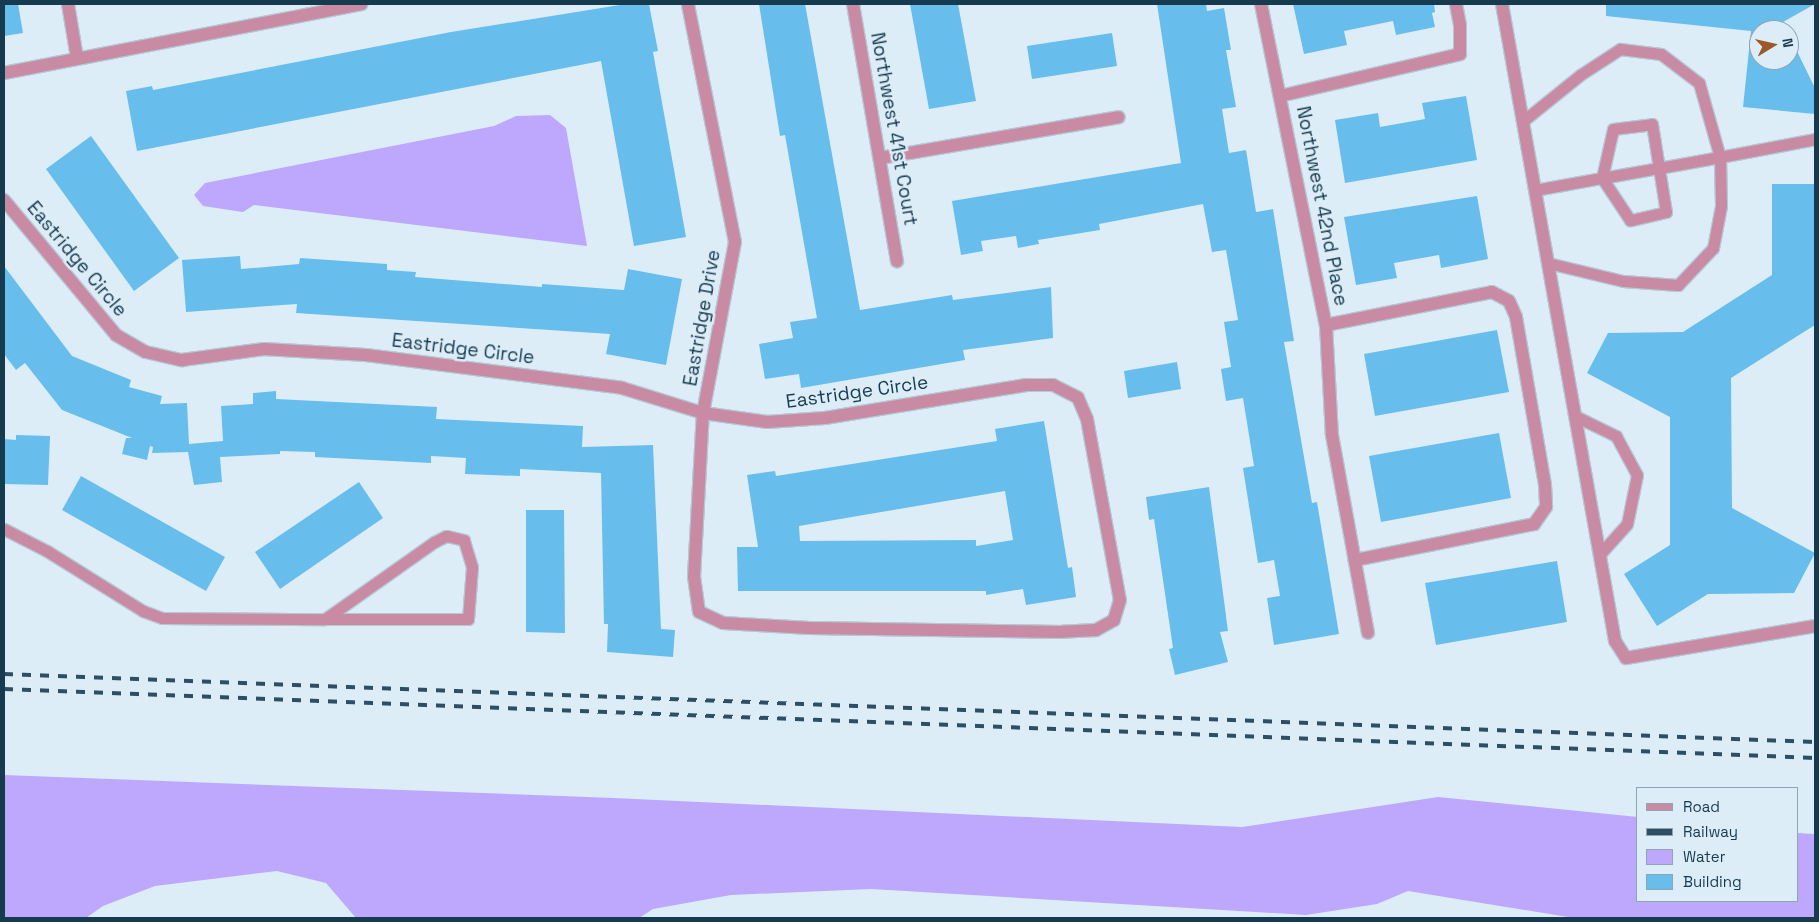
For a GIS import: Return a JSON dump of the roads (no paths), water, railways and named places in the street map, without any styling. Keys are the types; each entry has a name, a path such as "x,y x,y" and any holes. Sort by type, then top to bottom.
{"street":[{"path":"68,4 77,58"},
{"path":"4,73 361,4"},
{"name":"Eastridge Drive","path":"688,4 735,242 703,413 694,577 698,612"},
{"name":"Northwest 41st Court","path":"853,4 898,261"},
{"name":"Northwest 42nd Place","path":"1261,4 1326,325 1332,435 1368,633"},
{"name":"Northwest 42nd Place","path":"1280,96 1460,54 1460,25 1456,4"},
{"path":"1502,4 1615,641 1626,658 1815,626"},
{"path":"880,158 1119,116"},
{"name":"Eastridge Circle","path":"4,200 116,335 146,352 182,360 264,349 366,356 622,388 703,413 767,422 825,418 1026,384 1054,385 1078,398 1087,419 1120,600 1114,620 1096,630 1062,632 799,628 723,623 698,612"},
{"name":"Northwest 42nd Place","path":"1326,325 1492,292 1509,301 1516,317 1545,485 1546,507 1534,524 1354,560"}],"lane":[{"path":"1523,121 1620,49 1660,54 1699,83 1720,157 1721,206 1713,248 1678,285 1623,281 1548,263"},
{"path":"1652,124 1666,212 1630,220 1602,178 1613,129 1652,124"},
{"path":"1535,190 1815,138"},
{"path":"1575,416 1616,436 1636,475 1627,524 1600,554"},
{"path":"4,529 47,551 143,611 162,618 325,619 468,619 472,567 464,540 446,536 434,542 325,619"}],"water":[{"path":"550,115 566,128 587,246 254,205 243,212 203,206 194,195 205,183 494,126 516,116"},
{"path":"4,775 614,798 1242,827 1438,797 1636,817 1636,902 1799,902 1799,833 1815,834 1815,918 1574,918 1408,891 1377,904 1306,915 871,889 731,895 653,909 639,918 356,918 326,883 277,871 155,886 103,906 86,918 4,918"}],"railway":[{"path":"4,674 1815,742"},
{"path":"4,689 1815,758"}]}
